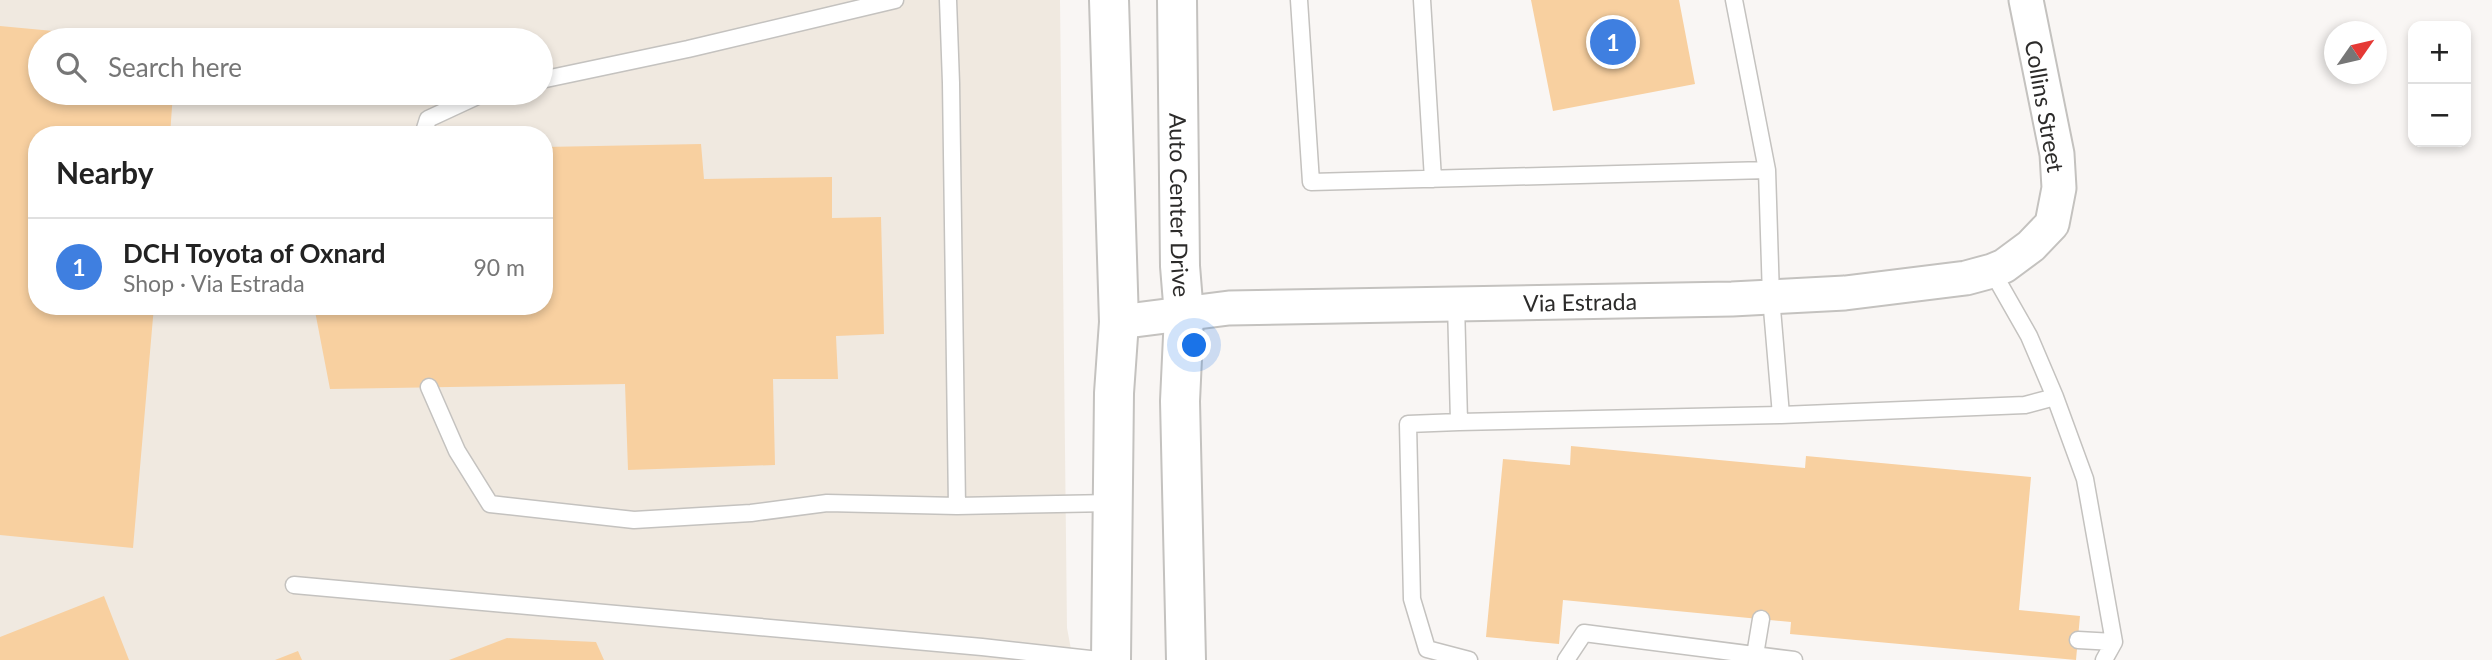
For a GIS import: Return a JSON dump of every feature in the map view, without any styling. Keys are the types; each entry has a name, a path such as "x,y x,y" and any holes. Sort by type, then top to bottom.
{"street":[{"path":"1109,0 1119,322 1114,393 1111,660"},
{"name":"Auto Center Drive","path":"1177,0 1180,266 1184,315 1180,401 1186,660"},
{"name":"Collins Street","path":"2025,0 2057,154 2059,188 2052,224 2031,246"},
{"name":"Via Estrada","path":"1119,322 1229,308 1772,298 1845,293 1966,278 2004,266 2031,246"}],"lane":[{"path":"553,77 895,0"},
{"path":"948,0 957,506"},
{"path":"1299,0 1311,182 1766,170"},
{"path":"1422,0 1433,179"},
{"path":"1734,0 1766,170 1781,415"},
{"path":"426,126 428,120 459,105"},
{"path":"1992,271 2029,336 2085,479 2114,642 2104,660"},
{"path":"1456,303 1459,422"},
{"path":"429,387 457,451 491,504 634,520 751,513 827,503 957,506 1112,503"},
{"path":"1469,660 1427,649 1412,599 1408,424 1781,415 2025,405 2055,397"},
{"path":"294,585 983,653 1099,660"},
{"path":"1755,655 1761,619"},
{"path":"1566,660 1584,633 1794,660"},
{"path":"2078,640 2114,642"}],"shaded area":[{"path":"0,0 1060,0 1067,628 1073,660 0,660"}],"building":[{"path":"1531,0 1679,0 1695,84 1553,111"},
{"path":"0,26 28,29 28,105 172,105 171,126 28,126 28,315 153,315 133,548 0,535"},
{"path":"701,144 704,179 832,177 832,218 881,217 884,334 836,336 838,379 773,379 775,465 628,470 625,384 330,389 316,315 553,315 553,147"},
{"path":"1571,446 1805,468 1806,456 2031,477 2019,610 2080,616 2076,660 1790,634 1791,622 1563,600 1559,644 1486,637 1503,459 1570,465"},
{"path":"104,596 129,660 0,660 0,637"},
{"path":"507,638 596,642 604,660 449,660"},
{"path":"298,651 302,660 275,660"}],"place":[{"name":"DCH Toyota of Oxnard","path":"1613,42"}]}
